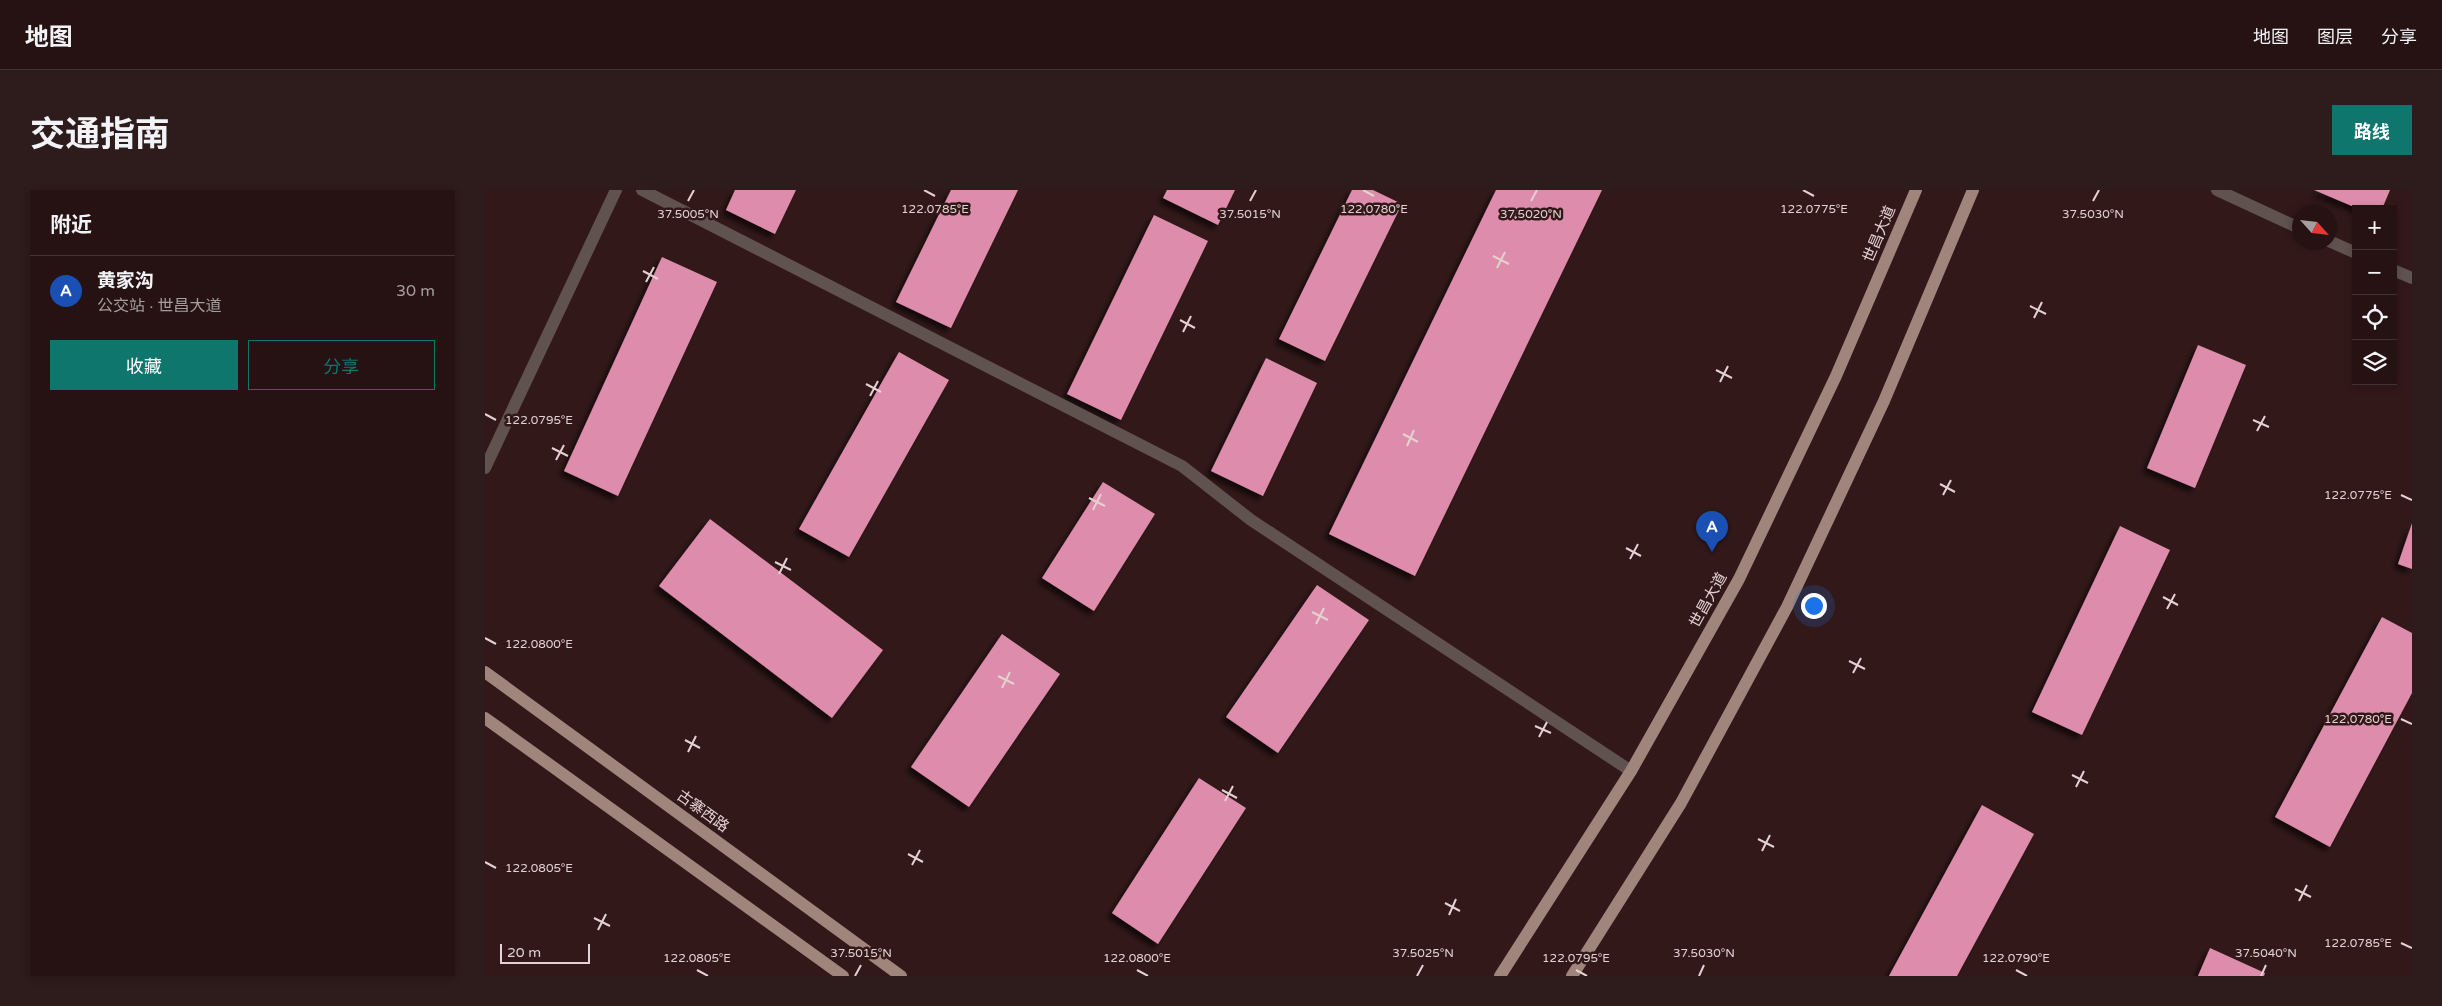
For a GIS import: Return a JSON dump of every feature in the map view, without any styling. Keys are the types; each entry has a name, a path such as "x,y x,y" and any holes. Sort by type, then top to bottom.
{"main road":[{"name":"世昌大道","path":"1501,976 1631,770 1739,579 1836,376 1916,190"},
{"path":"1572,976 1681,803 1787,607 1884,402 1973,190"},
{"name":"古寨西路","path":"485,672 901,976"},
{"path":"485,718 843,976"}],"street":[{"path":"485,468 616,190"},
{"path":"642,190 1182,466 1251,520 1631,770"},
{"path":"2217,190 2292,225"},
{"path":"2337,245 2352,251"},
{"path":"2397,272 2412,278"}],"building":[{"path":"735,190 796,190 775,234 726,210"},
{"path":"951,190 1018,190 951,328 896,302"},
{"path":"1167,190 1235,190 1218,225 1163,198"},
{"path":"1352,190 1373,190 1402,204 1325,361 1279,339"},
{"path":"1496,190 1602,190 1415,576 1329,534"},
{"path":"2314,190 2390,190 2384,205 2352,206"},
{"path":"1154,215 1208,241 1121,420 1067,394"},
{"path":"662,257 717,282 618,496 564,471"},
{"path":"2198,345 2246,365 2195,488 2147,468"},
{"path":"899,352 949,380 849,557 799,529"},
{"path":"1266,358 1317,383 1263,496 1211,471"},
{"path":"1103,482 1155,514 1094,611 1042,578"},
{"path":"710,519 883,650 832,718 659,586"},
{"path":"2412,523 2412,569 2398,564"},
{"path":"2120,526 2170,550 2082,735 2032,712"},
{"path":"1317,585 1369,620 1278,753 1226,717"},
{"path":"2382,617 2412,633 2412,693 2330,847 2275,817"},
{"path":"1002,634 1060,674 969,807 911,767"},
{"path":"1199,778 1246,808 1158,944 1112,913"},
{"path":"1982,805 2034,834 1957,976 1889,976"},
{"path":"2210,948 2265,973 2264,976 2198,976"}],"place":[{"name":"黄家沟","path":"1712,552"}]}
